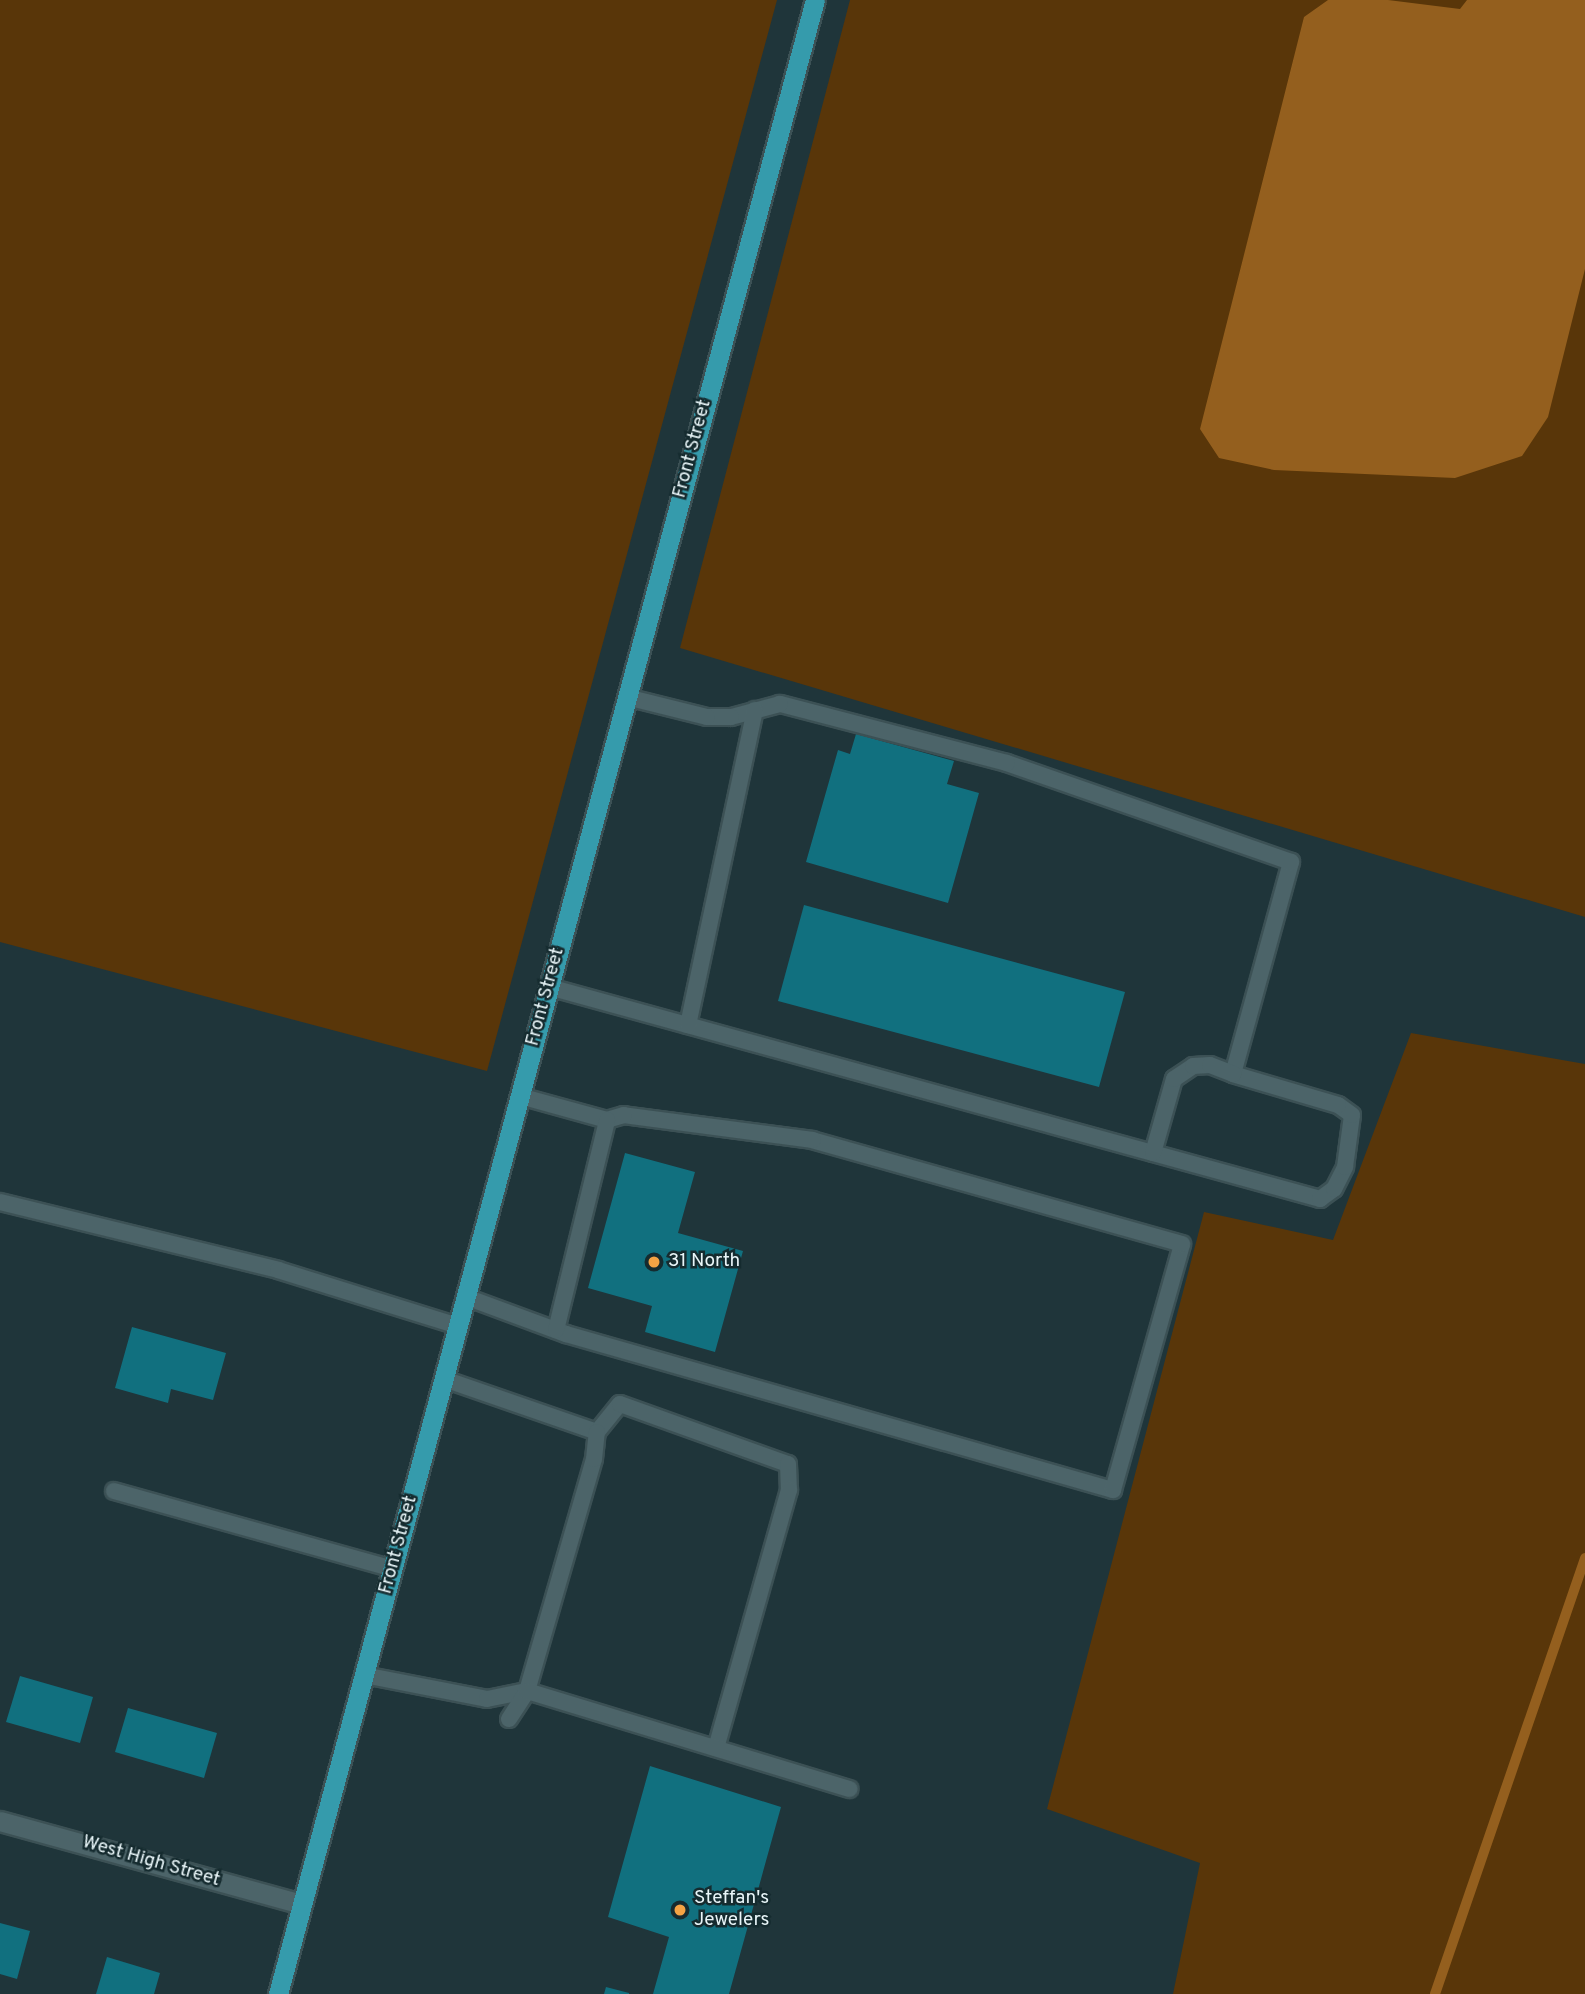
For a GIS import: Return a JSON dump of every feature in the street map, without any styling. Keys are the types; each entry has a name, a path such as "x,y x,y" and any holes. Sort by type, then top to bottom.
{"main road":[{"name":"Front Street","path":"278,1994 815,0"}],"street":[{"name":"West High Street","path":"0,1821 302,1904"}],"lane":[{"path":"626,697 707,718 780,704 1007,763 1291,862 1233,1074"},
{"path":"688,1025 755,710"},
{"path":"549,987 1320,1199 1334,1189 1345,1167 1352,1115 1338,1105 1233,1074 1194,1066 1174,1079 1153,1153"},
{"path":"466,1297 556,1330 1113,1490 1182,1244 813,1140 624,1115 607,1120 520,1096"},
{"path":"556,1330 607,1120"},
{"path":"0,1202 278,1270 458,1326"},
{"path":"444,1379 597,1432"},
{"path":"509,1719 527,1691 594,1459 597,1432 620,1404 788,1464 789,1490 716,1748"},
{"path":"114,1491 393,1569"},
{"path":"364,1675 487,1699 527,1691 849,1789"}],"shaded area":[{"path":"0,0 777,0 487,1071 0,942"},
{"path":"850,0 1585,0 1585,917 680,648"},
{"path":"1328,0 1388,0 1460,9 1467,0 1585,0 1585,269 1548,417 1522,456 1455,478 1274,470 1219,458 1200,429 1304,17"},
{"path":"1411,1033 1585,1064 1585,1994 1173,1994 1200,1863 1047,1809 1204,1212 1333,1240"}],"building":[{"path":"856,734 954,761 947,784 979,793 948,903 806,862 838,750 850,754"},
{"path":"804,905 1125,992 1099,1087 778,1001"},
{"path":"625,1153 695,1172 678,1233 743,1251 715,1352 645,1332 652,1306 588,1288"},
{"path":"132,1327 226,1353 213,1400 171,1389 168,1403 115,1388"},
{"path":"20,1676 93,1697 80,1743 6,1722"},
{"path":"128,1708 217,1733 204,1778 115,1752"},
{"path":"650,1766 781,1807 729,1994 653,1994 669,1937 608,1917"},
{"path":"0,1923 30,1931 17,1979 0,1974"},
{"path":"107,1957 160,1973 154,1994 96,1994"},
{"path":"606,1987 629,1993 629,1994 604,1994"}],"waterway":[{"path":"1435,1994 1585,1558"}],"place":[{"name":"31 North","path":"654,1262"},
{"name":"Steffan's Jewelers","path":"680,1910"}]}
